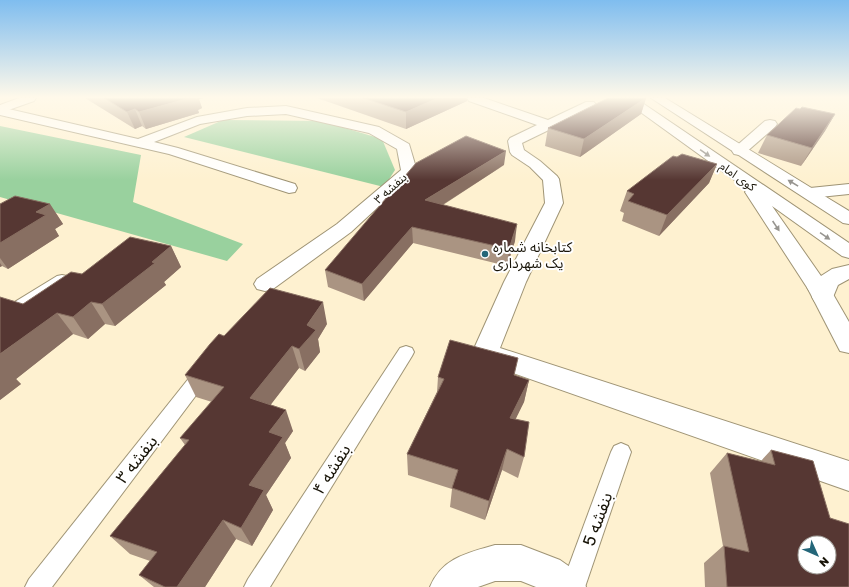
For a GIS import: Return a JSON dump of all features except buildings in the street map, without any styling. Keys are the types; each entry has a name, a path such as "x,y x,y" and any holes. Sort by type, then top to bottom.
{"street":[{"path":"65,125 173,151 289,188"},
{"name":"بنفشه ۳","path":"139,143 188,125"},
{"name":"بنفشه ۳","path":"265,284 344,228 409,170 404,147 374,130 354,125"},
{"path":"547,125 515,141 517,152 535,164 551,179 554,203 515,282 485,353 849,476"},
{"name":"کوی امام","path":"666,125 849,252"},
{"name":"کوی امام","path":"700,125 849,219"},
{"path":"740,151 768,125"},
{"path":"747,182 821,292 849,344"},
{"path":"784,207 849,189"},
{"path":"821,292 828,281 839,274 849,272"},
{"path":"449,587 470,570 495,562 521,563 547,573 567,587"}],"lane":[{"path":"0,318 62,279"},
{"name":"بنفشه ۴","path":"256,587 406,352"},
{"name":"بنفشه ۳","path":"37,587 216,357"},
{"name":"بنفشه 5","path":"573,587 622,452"}],"green space":[{"path":"211,125 336,125 382,139 395,170 384,187 184,137"},
{"path":"0,126 141,155 133,202 243,244 227,261 0,197"}],"place":[{"name":"کتابخانه شماره یک شهرداری","path":"485,254"}]}
